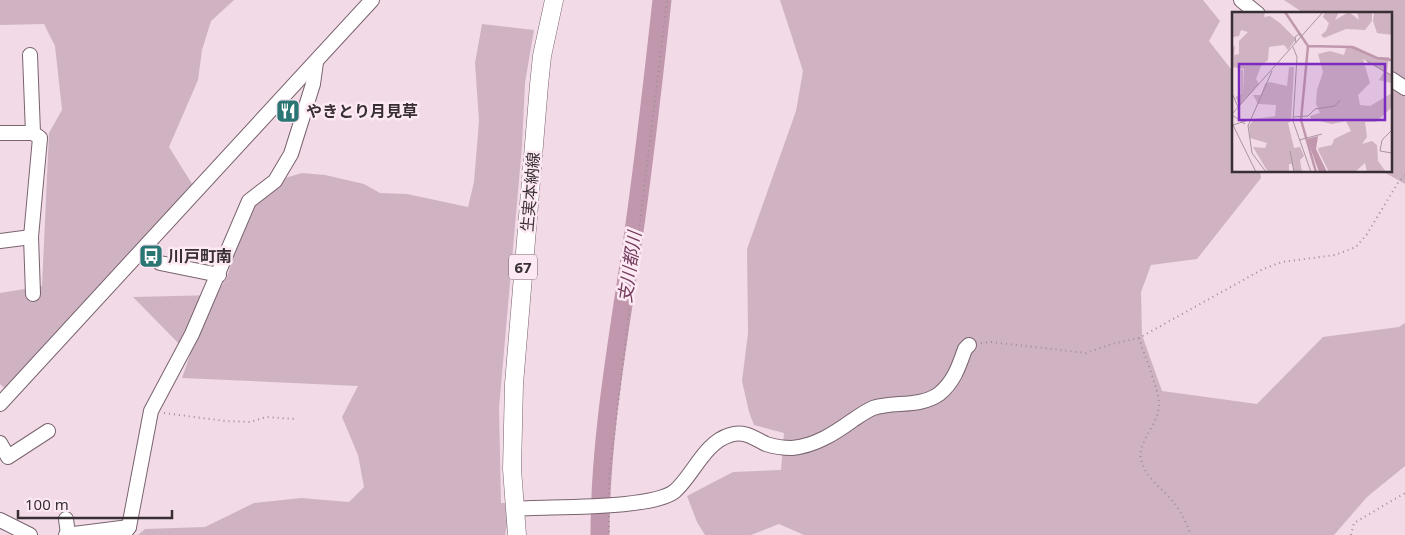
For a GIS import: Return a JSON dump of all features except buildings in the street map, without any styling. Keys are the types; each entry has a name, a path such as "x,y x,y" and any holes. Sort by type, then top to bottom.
{"main road":[{"name":"生実本納線","path":"517,535 514,509 512,437 517,347 542,56 554,0"}],"street":[{"path":"1241,0 1256,12"},
{"path":"0,404 316,62 368,1"},
{"path":"30,55 33,133"},
{"path":"66,519 67,535 126,531 151,411 192,334 219,275 249,201 275,181 291,154 313,84 316,62"},
{"path":"1392,80 1405,88"},
{"path":"0,133 33,133 40,138 31,237 33,294"},
{"path":"0,241 31,237"},
{"path":"160,263 219,275"},
{"path":"514,509 602,506 640,502 665,496 675,490 710,448 722,438 731,434 742,433 754,436 765,443 779,448 795,447 830,436 872,408 926,401 938,394 951,382 965,349 969,345"},
{"path":"0,443 8,457 48,431"},
{"path":"0,520 30,535"}],"path":[{"path":"609,535 602,506 610,468 667,0"},
{"path":"969,345 990,342 1086,353 1112,344 1139,338 1263,269 1282,262 1335,255 1356,247 1367,234 1399,181 1405,176"},
{"path":"1139,338 1159,405 1157,417 1153,428 1143,444 1140,458 1147,473 1175,504 1192,535"},
{"path":"151,411 225,421 250,422 266,417 295,419"},
{"path":"1350,535 1354,523 1405,493"}],"shaded area":[{"path":"0,0 234,0 211,21 202,50 198,80 169,147 194,187 8,391 0,384 0,293 42,286 49,133 62,110 55,46 44,24 0,25"},
{"path":"780,0 1203,0 1220,21 1209,41 1232,70 1232,172 1260,172 1261,178 1197,259 1151,265 1141,292 1142,335 1162,391 1257,404 1323,337 1399,327 1405,323 1405,466 1367,497 1334,535 804,535 779,524 751,535 705,535 697,522 687,496 733,472 781,470 784,433 754,425 742,381 748,333 747,249 796,111 803,71"},
{"path":"1284,0 1405,0 1405,184 1384,172 1392,172 1392,12 1302,12"},
{"path":"482,24 534,30 525,83 522,146 499,408 501,503 506,503 508,522 505,535 138,535 145,529 205,527 254,503 301,498 349,502 364,487 358,455 342,417 358,386 182,378 190,355 133,297 216,295 227,277 254,187 302,173 325,175 364,184 380,193 407,194 468,207 474,182 479,121 475,63"}],"waterway":[{"name":"支川都川","path":"600,535 606,426 632,245 662,0"}],"place":[{"name":"やきとり月見草","path":"288,111"},
{"name":"川戸町南","path":"151,256"}]}
